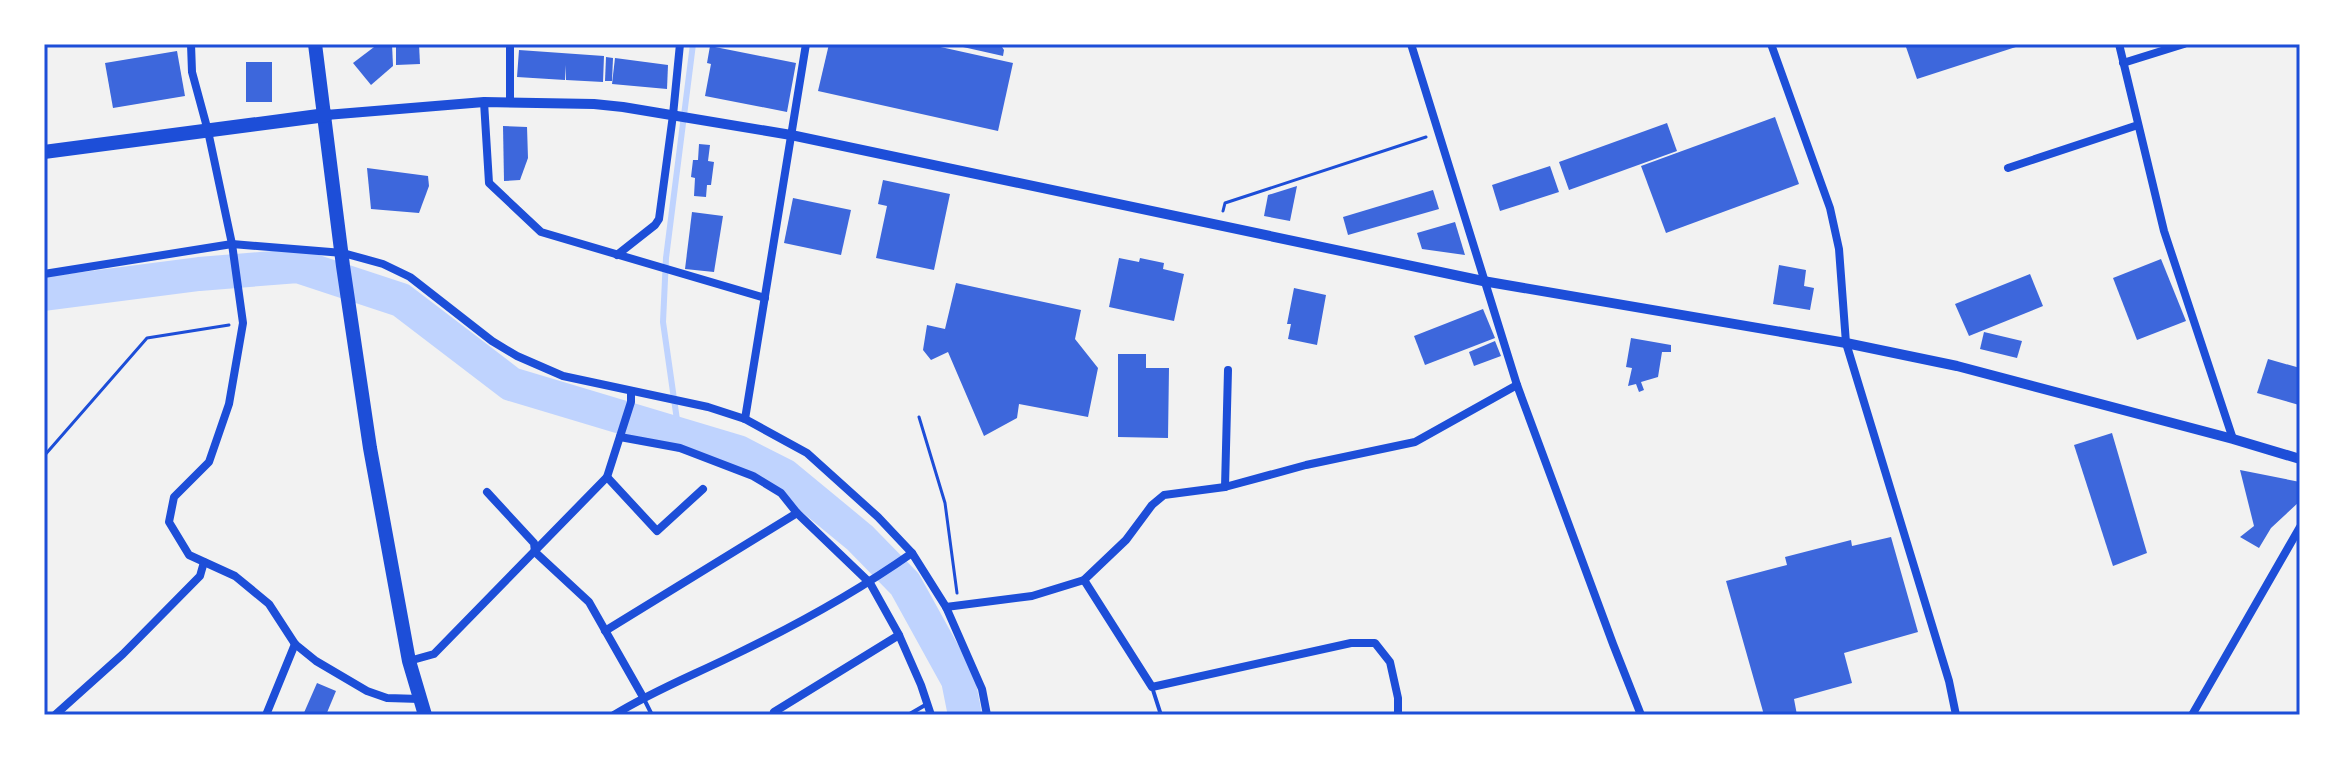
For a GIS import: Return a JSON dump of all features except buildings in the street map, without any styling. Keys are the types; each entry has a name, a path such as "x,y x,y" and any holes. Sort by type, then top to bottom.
{"highway":[{"path":"315,44 370,448 409,661 425,715"},
{"path":"44,152 326,115"}],"street":[{"path":"191,44 192,72 208,131 232,248 243,323 229,404 209,462 174,497 169,522 189,555 235,576 269,604 295,644 316,661 367,691 387,698 420,699"},
{"path":"510,44 510,101"},
{"path":"617,255 659,219 680,44"},
{"path":"745,419 806,44"},
{"path":"1411,44 1517,385 1641,715"},
{"path":"1771,44 1830,208 1839,249 1846,343 1949,681 1956,715"},
{"path":"2119,44 2164,231 2233,439"},
{"path":"2123,63 2184,44"},
{"path":"484,102 489,183 541,232 765,298"},
{"path":"326,115 484,102 594,104 791,135 1483,281 1846,343 1957,366 2300,459"},
{"path":"2008,168 2138,125"},
{"path":"44,274 232,248 383,264 410,277 492,341 517,356 563,376 708,407 745,419 807,453 878,517 912,553 946,607 982,689 987,715"},
{"path":"1225,487 1228,370"},
{"path":"946,607 1032,596 1084,580 1126,540 1152,505 1164,495 1225,487 1306,465 1415,442 1517,385"},
{"path":"409,661 434,654 607,477 631,402 631,391"},
{"path":"620,437 680,448 753,476 781,493 797,513 870,583 899,635 931,715"},
{"path":"607,477 657,531 703,489"},
{"path":"487,492 534,543 535,552 589,602 643,697"},
{"path":"605,631 797,513"},
{"path":"2192,715 2300,527"},
{"path":"614,715 643,697 733,655 870,583 912,553"},
{"path":"55,715 123,654 200,576 204,562"},
{"path":"1084,580 1152,687 1351,643 1375,643 1390,662 1398,698 1398,715"},
{"path":"774,712 899,635"},
{"path":"266,715 295,644"}],"lane":[{"path":"1152,687 1161,715"},
{"path":"643,697 652,715"},
{"path":"908,715 928,703"}],"path":[{"path":"1221,227 1225,203 1438,133"},
{"path":"44,456 147,338 243,323"},
{"path":"919,417 945,503 959,605"}],"waterway":[{"path":"679,434 663,322 666,258 693,44"},
{"path":"44,294 199,274 298,266 401,300 511,384 738,452 785,476 860,538 905,584 958,680 965,715"}]}
